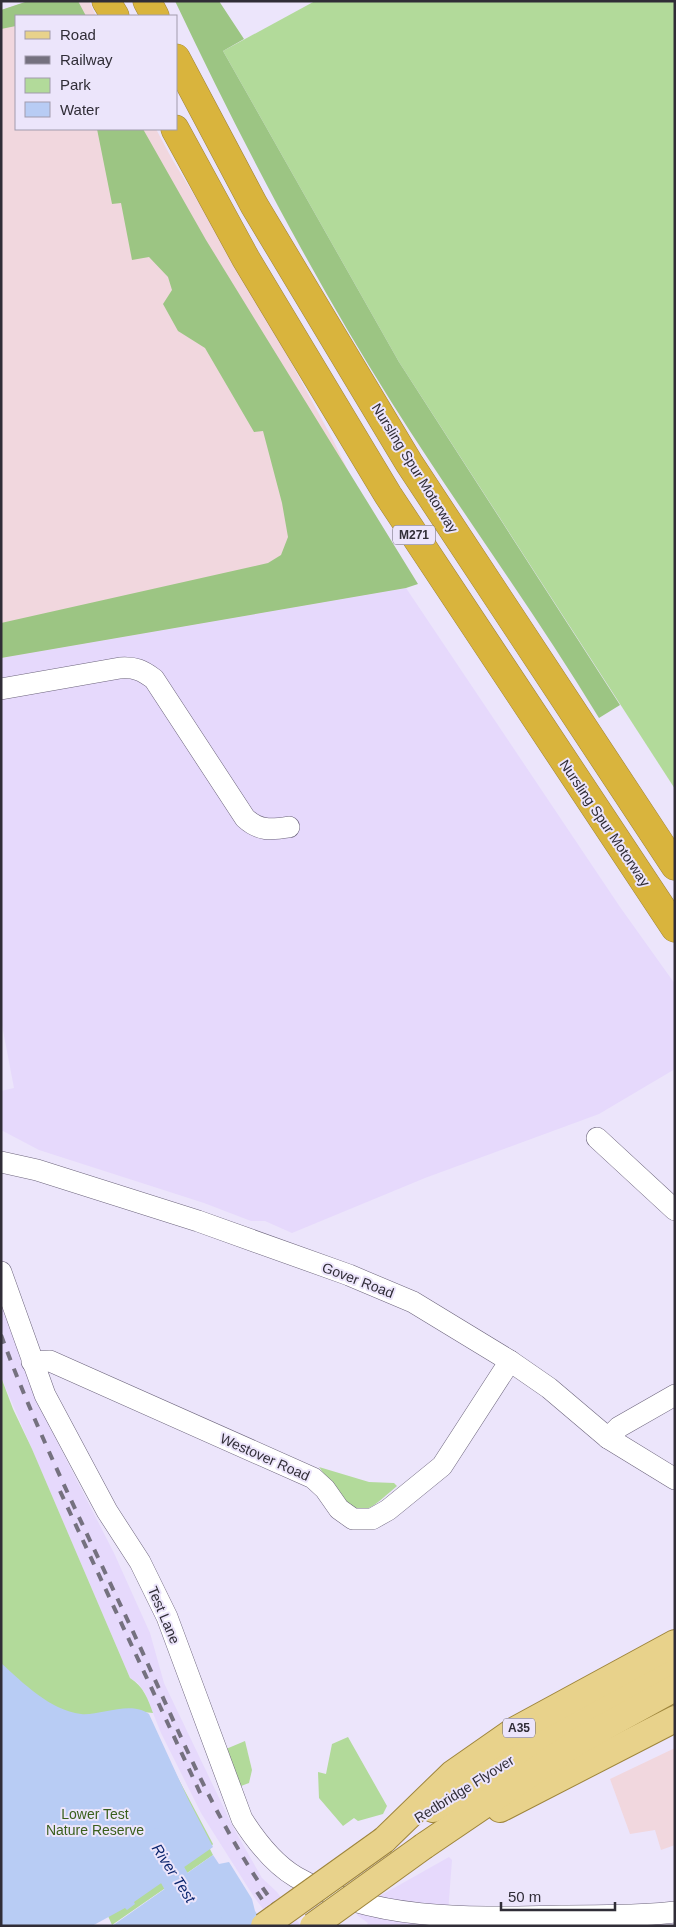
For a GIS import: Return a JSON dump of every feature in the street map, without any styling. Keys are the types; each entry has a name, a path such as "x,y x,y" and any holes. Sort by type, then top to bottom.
{"highway":[{"path":"106,1 114,15"},
{"path":"114,1 120,15"},
{"path":"148,1 155,15"},
{"path":"152,1 156,15"},
{"name":"Nursling Spur Motorway","path":"178,62 254,205 409,463 675,866"},
{"name":"Nursling Spur Motorway","path":"176,130 246,259 388,495 675,928"}],"main road":[{"name":"A35","path":"264,1926 384,1840 452,1774 515,1730 675,1643"},
{"name":"Redbridge Flyover","path":"384,1840 562,1726 672,1679"},
{"name":"Redbridge Flyover","path":"424,1846 672,1679"},
{"name":"A35","path":"314,1926 424,1846 549,1785 675,1719"}],"street":[{"path":"1,689 120,668 132,667 143,671 154,680 245,818 254,826 263,829 289,827"},
{"path":"597,1138 675,1210"},
{"name":"Gover Road","path":"1,1162 30,1168 198,1220 349,1275 413,1302 510,1361 548,1388 608,1438 675,1479"},
{"name":"Test Lane","path":"1,1272 32,1362 67,1438 107,1511 140,1562 167,1617 242,1820 257,1843 295,1876 326,1892 374,1906 457,1916 675,1912"},
{"name":"Westover Road","path":"32,1362 50,1361 313,1478 325,1489 339,1509 353,1519 372,1519 388,1510 442,1466 510,1361"},
{"path":"608,1438 619,1427 675,1395"}],"shaded area":[{"path":"29,1 89,1 96,15 15,15 15,130 157,130 172,159 248,283 332,438 406,588 1,658 1,10"},
{"path":"406,588 620,907 675,984 675,1069 599,1114 425,1178 292,1233 265,1221 251,1221 204,1203 39,1150 1,1130 1,1091 14,1088 1,1020 1,658"},
{"path":"1,1303 47,1422 114,1553 150,1633 164,1683 233,1827 262,1878 277,1892 301,1926 276,1926 254,1897 201,1813 161,1733 145,1693 138,1683 130,1678 1,1377"},
{"path":"675,1748 675,1845 661,1850 655,1830 630,1834 610,1779"},
{"path":"449,1857 452,1860 447,1926 366,1926 368,1923 357,1915 378,1897"}],"green space":[{"path":"28,1 78,1 85,15 15,15 15,26 1,29 1,10"},
{"path":"175,1 219,1 244,39 223,51 399,362 620,705 599,718 549,639 417,443 333,305 251,154"},
{"path":"315,1 675,1 675,789 399,362 223,51"},
{"path":"97,130 144,130 206,240 418,584 406,588 1,658 1,623 268,563 281,555 288,537 282,503 263,431 254,432 205,348 178,331 163,304 172,290 168,277 149,257 132,260 121,203 112,204"},
{"name":"Lower Test Nature Reserve","path":"1,1377 13,1409 130,1678 142,1689 153,1713 143,1712 213,1844 210,1849 213,1855 112,1925 108,1916 1,1926"},
{"path":"319,1467 369,1482 394,1483 397,1486 374,1505 359,1510 339,1495"},
{"path":"348,1737 387,1806 383,1814 358,1821 354,1818 343,1826 319,1798 318,1772 326,1774 332,1744"},
{"path":"245,1741 252,1770 249,1783 241,1786 226,1749"}],"water":[{"name":"Lower Test Nature Reserve","path":"1,1663 38,1695 70,1711 89,1714 133,1708 149,1714 188,1799 213,1847 134,1902 135,1904 127,1910 125,1908 92,1926 1,1926"},
{"path":"213,1855 219,1864 229,1862 252,1899 255,1911 265,1926 112,1926"}],"waterway":[{"name":"River Test","path":"154,1842 176,1881 210,1926"}],"railway":[{"path":"1,1335 48,1449 204,1786 244,1859 266,1893 291,1926"},
{"path":"60,1491 202,1797"},
{"path":"257,1892 280,1926"}]}
